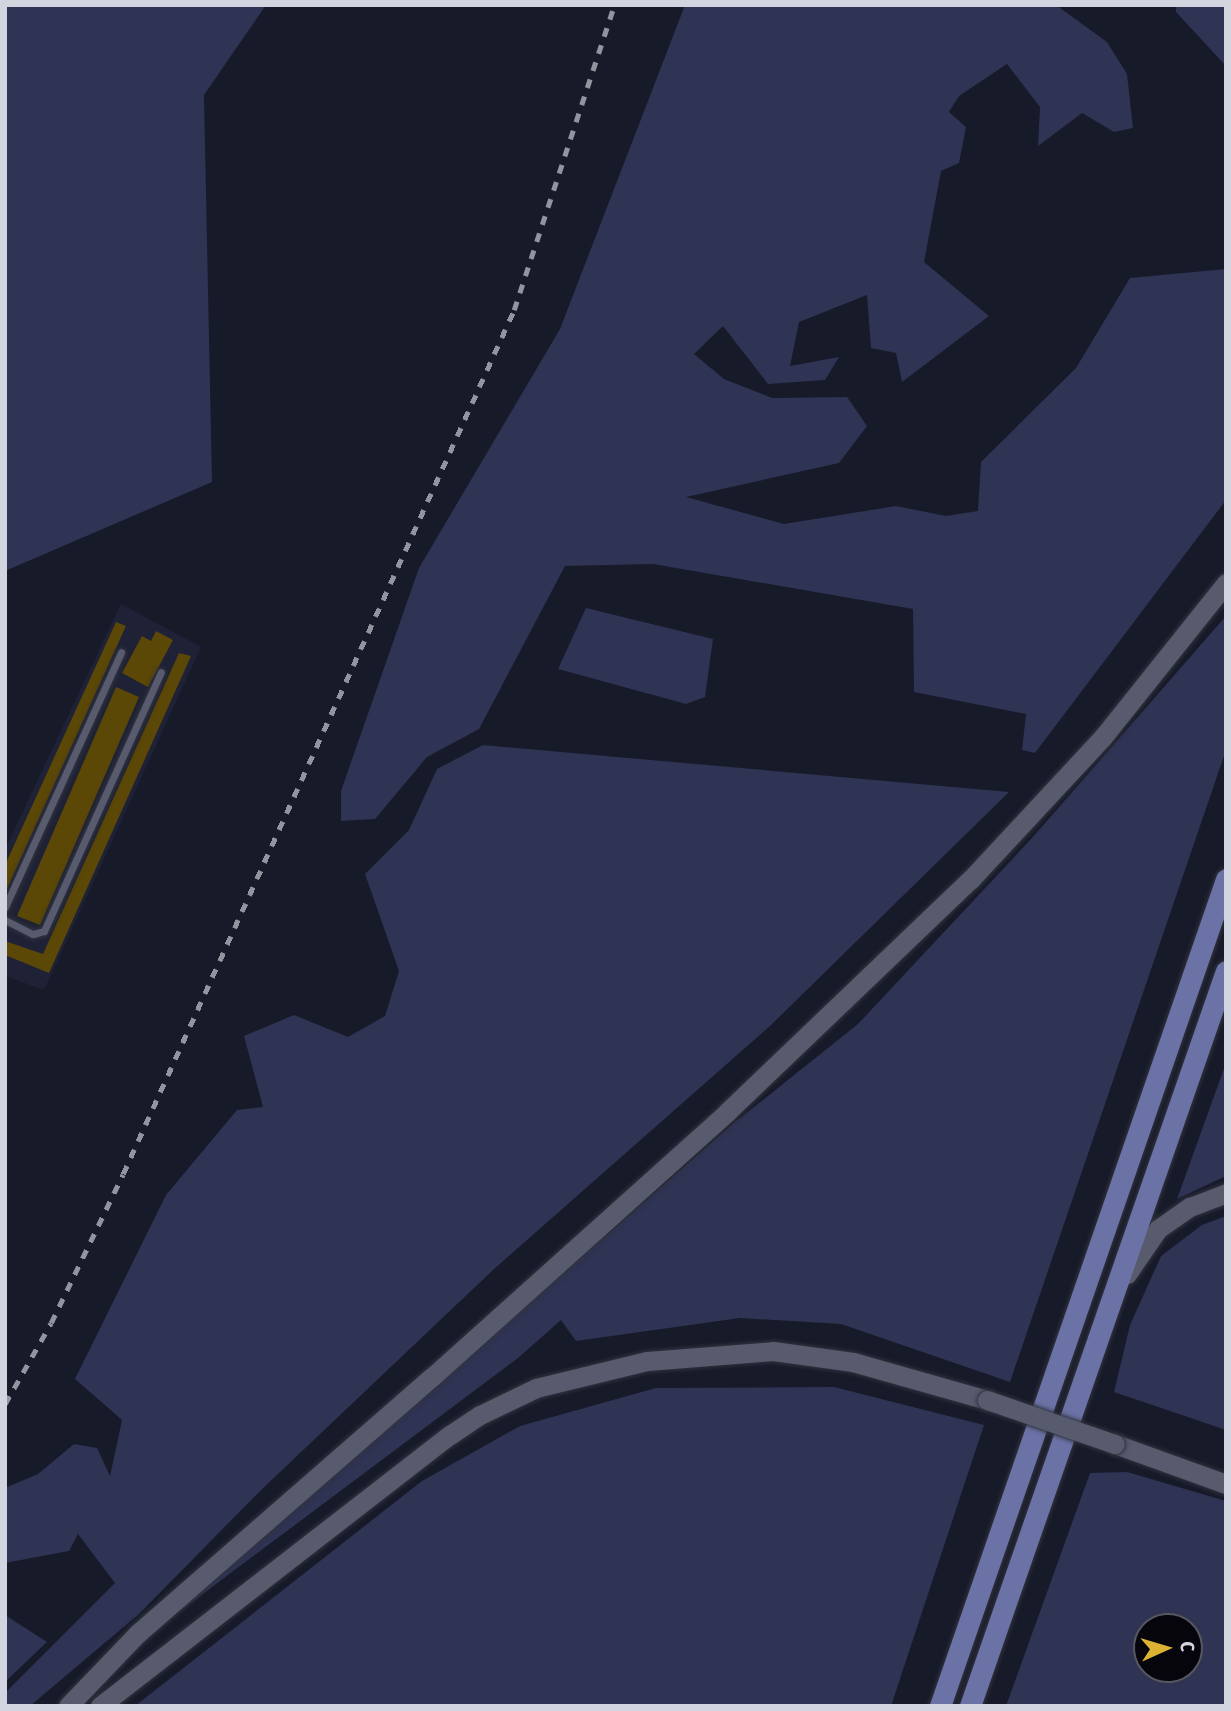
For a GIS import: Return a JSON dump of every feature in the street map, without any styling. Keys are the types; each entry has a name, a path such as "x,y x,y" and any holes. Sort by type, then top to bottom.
{"main road":[{"path":"68,1706 137,1634 432,1377 728,1111 971,880 1102,737 1226,583"},
{"path":"940,1706 1226,879"},
{"path":"970,1706 1226,971"},
{"path":"1108,1313 1148,1238 1190,1207 1226,1193"},
{"path":"100,1706 450,1435 480,1415 536,1388 647,1361 774,1351 853,1362 988,1400 1226,1484"}],"lane":[{"path":"5,907 121,652"},
{"path":"5,920 33,934 44,931 161,672"}],"shaded area":[{"path":"5,5 266,5 204,95 212,482 5,571"},
{"path":"685,5 1056,5 1107,42 1127,74 1133,128 1114,132 1082,113 1038,146 1040,107 1007,64 959,96 949,112 966,127 959,163 941,171 924,262 989,316 902,382 896,353 871,348 867,295 799,322 790,366 839,357 825,380 768,384 723,326 694,354 724,379 772,398 847,397 867,426 839,463 686,497 784,524 896,506 946,516 978,511 981,462 1076,368 1130,278 1226,269 1226,500 1035,753 1022,750 1026,714 914,692 913,609 653,564 565,566 479,729 427,757 375,819 341,821 341,791 419,568 560,329"},
{"path":"1176,5 1226,5 1226,66 1176,12"},
{"path":"121,604 201,647 44,990 5,976 5,849"},
{"path":"586,608 713,639 705,697 686,704 558,669"},
{"path":"1226,616 1226,750 1010,1382 841,1324 740,1318 576,1341 561,1320 518,1358 176,1614 734,1123 858,1024 1032,838"},
{"path":"483,745 1009,792 770,1026 493,1270 259,1492 139,1614 30,1706 5,1706 5,1693 115,1583 78,1534 69,1551 5,1563 5,1488 38,1474 74,1444 97,1448 110,1476 122,1420 75,1379 166,1195 237,1110 263,1107 244,1036 294,1015 348,1037 385,1016 399,971 365,874 409,830 437,769"},
{"path":"1226,1063 1226,1176 1177,1199"},
{"path":"1226,1216 1226,1430 1114,1392 1130,1325 1161,1256 1202,1225"},
{"path":"834,1387 984,1425 891,1706 135,1706 422,1481 520,1426 656,1388"},
{"path":"1127,1472 1226,1501 1226,1706 1006,1706 1090,1473"},
{"path":"5,1615 47,1642 5,1682"}],"building":[{"path":"116,622 126,626 5,893 5,865"},
{"path":"156,631 173,640 148,687 122,673 142,636 151,641"},
{"path":"179,653 191,656 49,973 5,955 5,941 43,954"},
{"path":"116,687 139,697 40,925 17,916"}],"railway":[{"path":"5,1404 51,1323 123,1174 514,310 614,5"}]}
